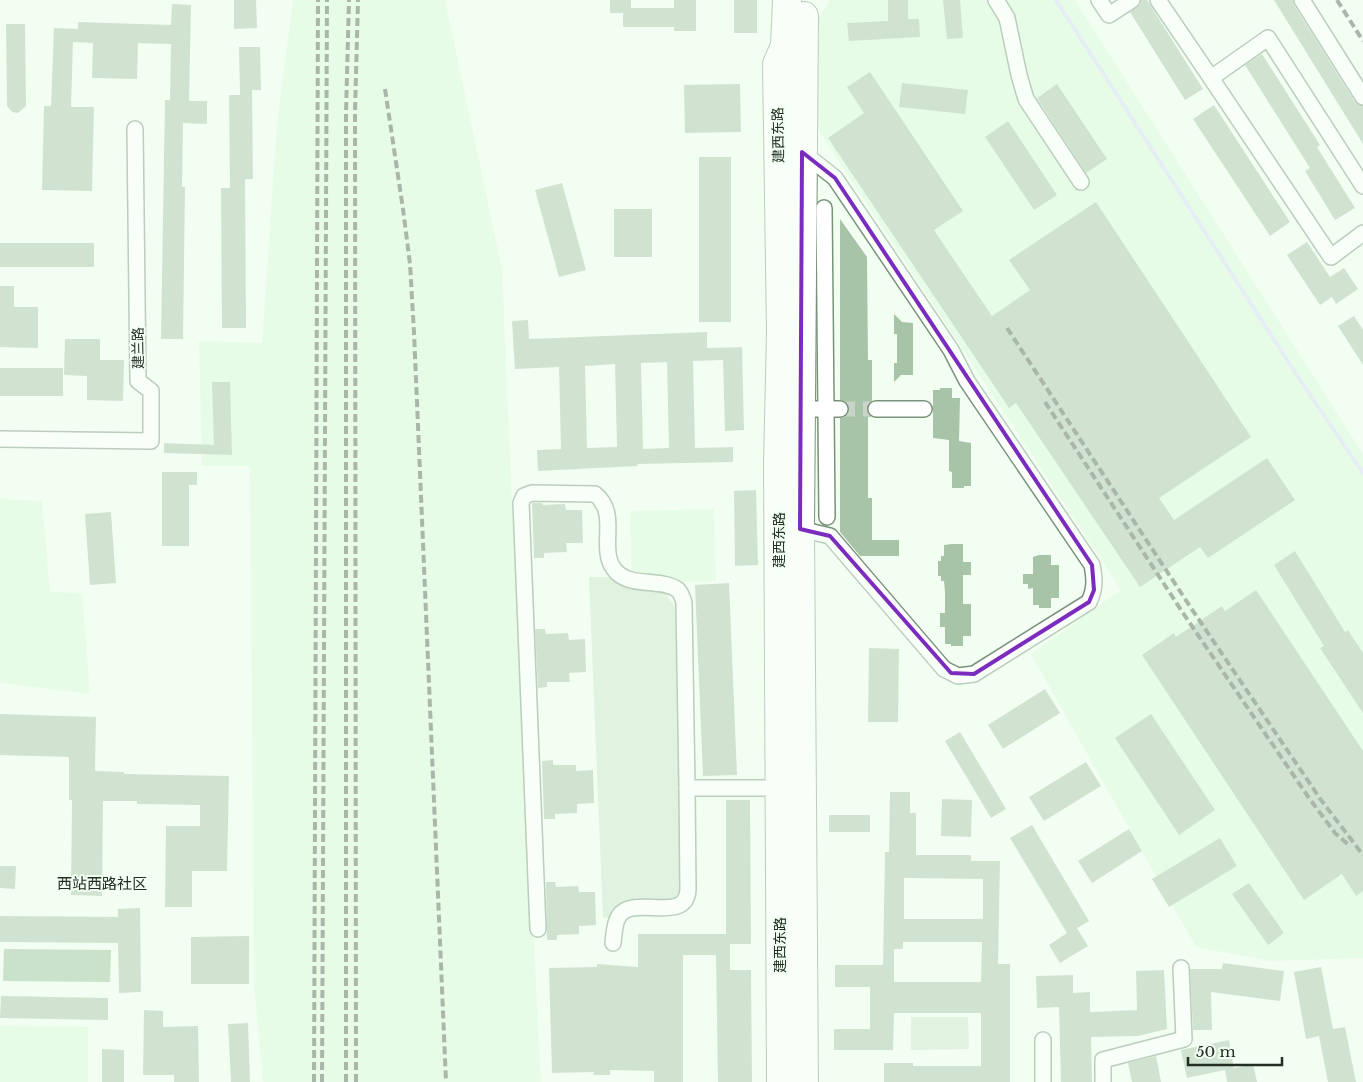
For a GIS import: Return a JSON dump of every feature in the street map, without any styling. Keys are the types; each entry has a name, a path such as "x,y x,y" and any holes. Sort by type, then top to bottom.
{"highway":[{"name":"建西东路","path":"781,1082 778,463 782,332 777,64 785,46 787,0"},
{"name":"建西东路","path":"804,0 802,152 822,409 800,529 804,1082"}],"street":[{"path":"996,0 1007,18 1026,99 1081,182"},
{"path":"1099,0 1109,15 1132,0"},
{"path":"1158,0 1331,257 1363,233"},
{"path":"1302,0 1363,96"},
{"path":"1211,78 1268,38 1363,186"},
{"name":"建兰路","path":"0,439 151,441 151,391 138,380 134,129"},
{"path":"800,529 830,536 944,668 958,676 974,674 1089,602 1094,590 1095,578 1092,566 967,381 951,350 835,178 802,152"},
{"path":"824,208 822,409 827,517"},
{"path":"876,409 924,409"},
{"path":"538,929 521,503 524,496 532,492 595,494 602,499 607,508 609,554 612,568 620,576 642,582 669,585 679,591 684,603 688,889 686,899 683,904 673,907 627,909 618,917 612,943"},
{"path":"687,788 779,788"},
{"path":"1103,1082 1103,1060 1184,1039 1181,968"},
{"path":"1043,1040 1043,1082"}],"highlighted area":[{"path":"802,152 835,178 1092,565 1094,590 1089,602 974,674 951,673 830,536 800,529"}],"shaded area":[{"path":"293,0 445,0 502,269 541,1082 263,1082 254,984 250,466 202,466 199,341 262,343 277,125"},
{"path":"830,0 1075,0 1363,454 1363,958 1270,961 1196,947 1031,654 1121,590 817,128 817,20"},
{"path":"0,499 42,501 50,592 82,593 90,694 0,683"},
{"path":"714,509 716,581 632,583 630,511"},
{"path":"589,577 655,578 675,607 681,889 675,898 671,900 603,918"},
{"path":"4,949 111,950 110,982 3,981"},
{"path":"911,1017 968,1017 969,1049 911,1050"},
{"path":"0,1026 88,1027 88,1082 0,1082"}],"building":[{"path":"234,0 256,0 257,28 234,29"},
{"path":"610,0 631,0 631,8 674,8 674,0 696,0 696,31 674,31 674,27 623,27 623,13 610,13"},
{"path":"734,0 757,0 757,33 734,33"},
{"path":"888,0 908,0 908,19 919,19 920,37 849,41 847,23 888,21"},
{"path":"943,0 960,0 963,38 947,39"},
{"path":"1141,0 1147,0 1203,89 1185,100 1130,12 1140,5"},
{"path":"1274,0 1293,0 1294,5 1355,102 1363,106 1363,144"},
{"path":"172,4 191,5 189,101 207,101 207,124 183,123 182,187 185,187 183,339 161,339 165,100 170,100 171,44 138,43 137,79 92,78 93,43 73,42 71,107 94,107 92,191 42,190 44,106 51,106 54,28 78,29 78,22 171,25"},
{"path":"6,24 25,24 26,106 18,113 12,112 7,106"},
{"path":"239,47 260,47 261,90 252,90 253,179 245,179 246,328 222,328 221,188 230,188 229,95 240,95"},
{"path":"1262,54 1320,145 1317,147 1355,208 1335,220 1305,171 1310,168 1245,65"},
{"path":"870,72 963,211 934,230 992,316 1030,290 1009,260 1096,202 1251,437 1159,498 1174,520 1267,458 1295,500 1208,558 1200,547 1140,587 1016,403 1009,408 828,138 864,113 847,87"},
{"path":"902,83 968,90 965,114 899,107"},
{"path":"740,84 741,132 685,133 684,85"},
{"path":"1057,84 1107,159 1086,173 1037,98"},
{"path":"1214,105 1290,222 1270,236 1193,119"},
{"path":"1008,121 1057,195 1034,210 985,137"},
{"path":"699,157 731,157 731,322 699,322"},
{"path":"562,183 586,270 559,277 535,190"},
{"path":"614,209 652,209 652,257 614,257"},
{"path":"840,219 867,257 868,360 872,360 872,401 868,404 867,409 871,417 868,417 868,498 872,498 872,540 899,540 899,556 860,556 840,532 840,418 845,417 849,409 848,404 840,400"},
{"path":"1307,242 1330,277 1344,268 1358,289 1336,304 1332,297 1320,305 1287,255"},
{"path":"0,243 94,243 94,267 0,267"},
{"path":"0,286 14,286 14,307 38,307 38,348 0,347"},
{"path":"894,314 902,322 913,323 913,375 901,375 894,382 894,363 897,363 897,334 894,334"},
{"path":"1354,316 1363,330 1363,365 1338,326"},
{"path":"528,320 529,339 707,332 707,348 742,347 744,430 725,431 723,360 693,361 695,448 733,447 733,462 637,464 638,466 538,471 537,450 561,449 559,367 515,369 512,321","holes":["667,362 669,448 643,449 641,363","615,364 617,447 587,448 585,366"]},
{"path":"65,339 100,339 100,360 124,360 123,401 87,400 87,376 64,375"},
{"path":"0,368 63,368 63,396 0,396"},
{"path":"212,382 230,382 232,455 164,453 164,443 214,445"},
{"path":"940,388 952,388 952,398 960,398 959,441 971,443 971,486 964,486 964,488 952,488 952,472 949,471 949,440 933,438 933,390 940,390"},
{"path":"162,472 197,472 197,485 189,485 189,546 162,546"},
{"path":"756,490 758,565 735,566 734,491"},
{"path":"532,503 542,503 543,505 565,504 566,510 582,510 583,543 566,543 567,552 544,553 544,558 534,558"},
{"path":"111,512 116,583 90,585 85,514"},
{"path":"963,544 963,562 971,562 971,575 963,575 963,604 971,604 971,636 963,636 963,646 945,644 945,627 940,627 940,613 945,613 945,592 944,581 941,581 941,576 938,576 938,561 941,561 941,556 944,556 944,545"},
{"path":"1295,551 1345,632 1348,630 1363,653 1363,713 1320,648 1324,646 1274,565"},
{"path":"1051,555 1051,565 1059,565 1059,598 1051,598 1051,608 1039,608 1039,605 1033,605 1033,588 1028,589 1028,584 1023,584 1023,574 1033,574 1033,557"},
{"path":"729,583 737,775 703,776 695,585"},
{"path":"1256,590 1363,751 1363,891 1356,896 1342,874 1304,900 1142,655 1174,633 1176,637 1222,606 1225,611"},
{"path":"535,629 545,629 546,634 568,633 569,640 585,639 586,672 569,673 570,682 547,682 547,687 538,688"},
{"path":"869,648 899,649 898,722 868,722"},
{"path":"1045,689 1060,713 1003,749 988,725"},
{"path":"0,714 96,717 95,771 124,772 124,774 229,776 227,871 192,871 192,907 165,907 166,826 200,826 200,805 137,804 137,801 103,801 102,896 71,895 72,800 69,800 69,757 0,755"},
{"path":"1151,714 1215,810 1179,835 1115,738"},
{"path":"960,732 1006,809 991,818 945,741"},
{"path":"553,760 553,765 576,765 576,771 593,770 594,803 577,804 577,813 555,814 555,819 544,819 542,761"},
{"path":"1086,762 1101,786 1044,821 1029,797"},
{"path":"890,792 910,792 910,813 916,813 916,855 971,855 971,861 1000,861 998,964 1010,964 1010,1082 884,1082 884,1063 913,1063 913,1066 981,1066 981,1013 894,1013 893,1050 834,1050 834,1029 870,1029 870,987 835,987 835,965 883,965 885,852 889,852","holes":["904,878 983,879 983,919 904,919","903,942 982,942 981,982 894,982 894,949 903,949"]},
{"path":"942,799 972,800 971,837 941,836"},
{"path":"726,800 750,800 751,944 730,944 730,970 751,970 752,1082 718,1082 716,955 683,955 683,1082 654,1082 654,1071 610,1070 610,1075 593,1075 594,1072 552,1073 549,968 597,967 597,964 638,967 638,934 726,934"},
{"path":"829,815 870,815 870,832 829,832"},
{"path":"1032,825 1089,921 1077,928 1088,946 1060,963 1049,945 1067,933 1010,838"},
{"path":"1129,829 1142,851 1092,883 1078,861"},
{"path":"1220,838 1237,866 1169,907 1152,879"},
{"path":"0,866 16,866 15,889 0,888"},
{"path":"546,882 555,882 556,887 578,886 579,892 595,892 596,925 579,926 579,934 557,935 557,940 547,940"},
{"path":"1249,883 1284,933 1268,945 1232,894"},
{"path":"140,908 141,992 119,993 118,943 0,942 0,916 118,917 118,909"},
{"path":"249,936 249,984 191,984 191,937"},
{"path":"1223,963 1284,971 1280,1001 1211,992 1212,1030 1193,1030 1190,969 1222,969"},
{"path":"1321,967 1333,1029 1345,1027 1356,1082 1328,1082 1319,1036 1306,1039 1294,972"},
{"path":"1164,970 1167,1029 1138,1036 1091,1037 1092,1082 1061,1082 1059,1007 1037,1008 1036,976 1073,975 1073,993 1090,992 1090,1012 1137,1010 1136,971"},
{"path":"1,996 108,998 108,1020 0,1018"},
{"path":"144,1010 163,1011 163,1027 198,1026 199,1082 174,1082 174,1075 143,1075"},
{"path":"248,1023 250,1082 231,1082 228,1024"},
{"path":"1229,1040 1234,1068 1253,1064 1257,1082 1227,1082 1225,1070 1187,1078 1181,1050"},
{"path":"102,1049 124,1050 124,1082 102,1082"},
{"path":"1156,1056 1161,1082 1132,1082 1128,1063"}],"waterway":[{"path":"1056,0 1298,377 1363,473"}],"tunnel":[{"path":"840,409 876,409"}],"railway":[{"path":"314,1082 318,0"},
{"path":"322,1082 327,0"},
{"path":"346,1082 346,113 349,0"},
{"path":"356,1082 355,112 358,0"},
{"path":"1337,0 1363,41"},
{"path":"385,89 410,264 446,1082"},
{"path":"1007,328 1191,608 1321,800 1363,855"},
{"path":"1045,402 1183,613 1309,798 1335,833 1350,846"}],"district":[{"name":"西站西路社区","path":"102,884"}]}
